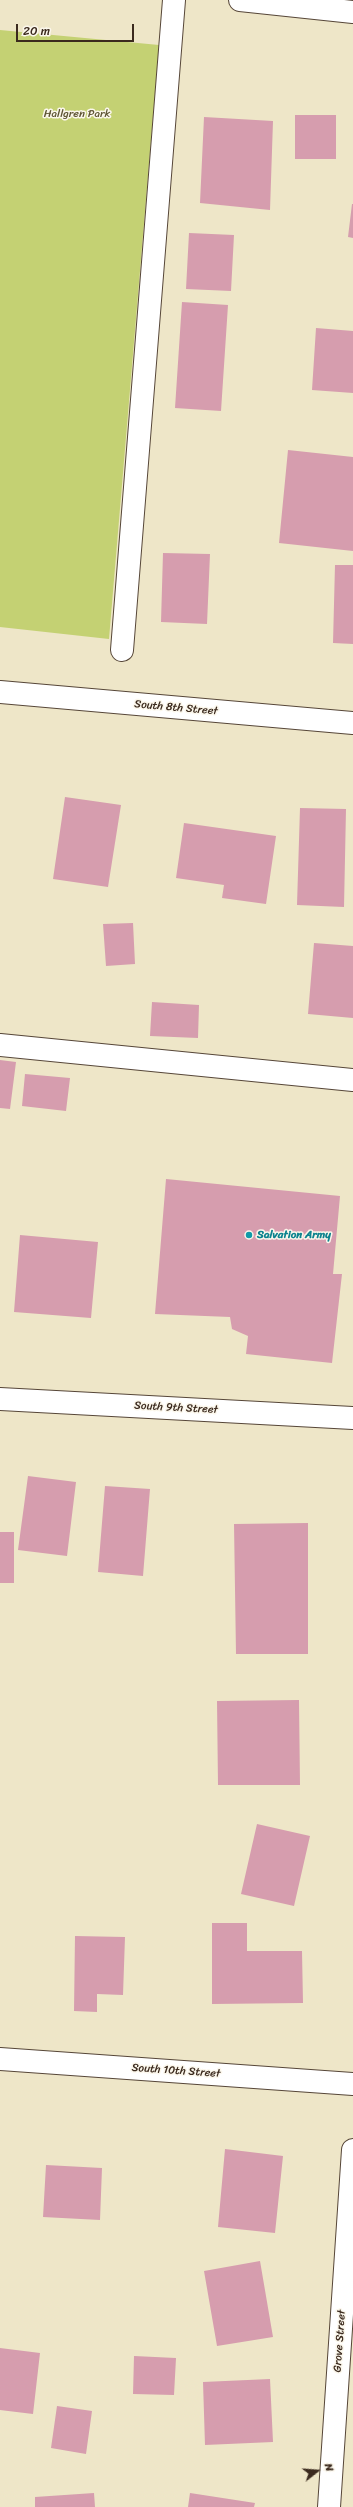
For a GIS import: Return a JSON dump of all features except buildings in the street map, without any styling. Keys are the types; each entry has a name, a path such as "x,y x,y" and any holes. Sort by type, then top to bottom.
{"street":[{"path":"122,650 174,0"},
{"path":"240,0 353,12"},
{"name":"South 8th Street","path":"0,692 353,723"},
{"path":"0,1046 353,1080"},
{"name":"South 9th Street","path":"0,1399 353,1418"},
{"name":"South 10th Street","path":"0,2059 353,2084"},
{"name":"Grove Street","path":"328,2507 353,2150"}],"green space":[{"name":"Hallgren Park","path":"0,30 159,45 109,639 0,627"}],"place":[{"name":"Salvation Army","path":"249,1235"}]}
